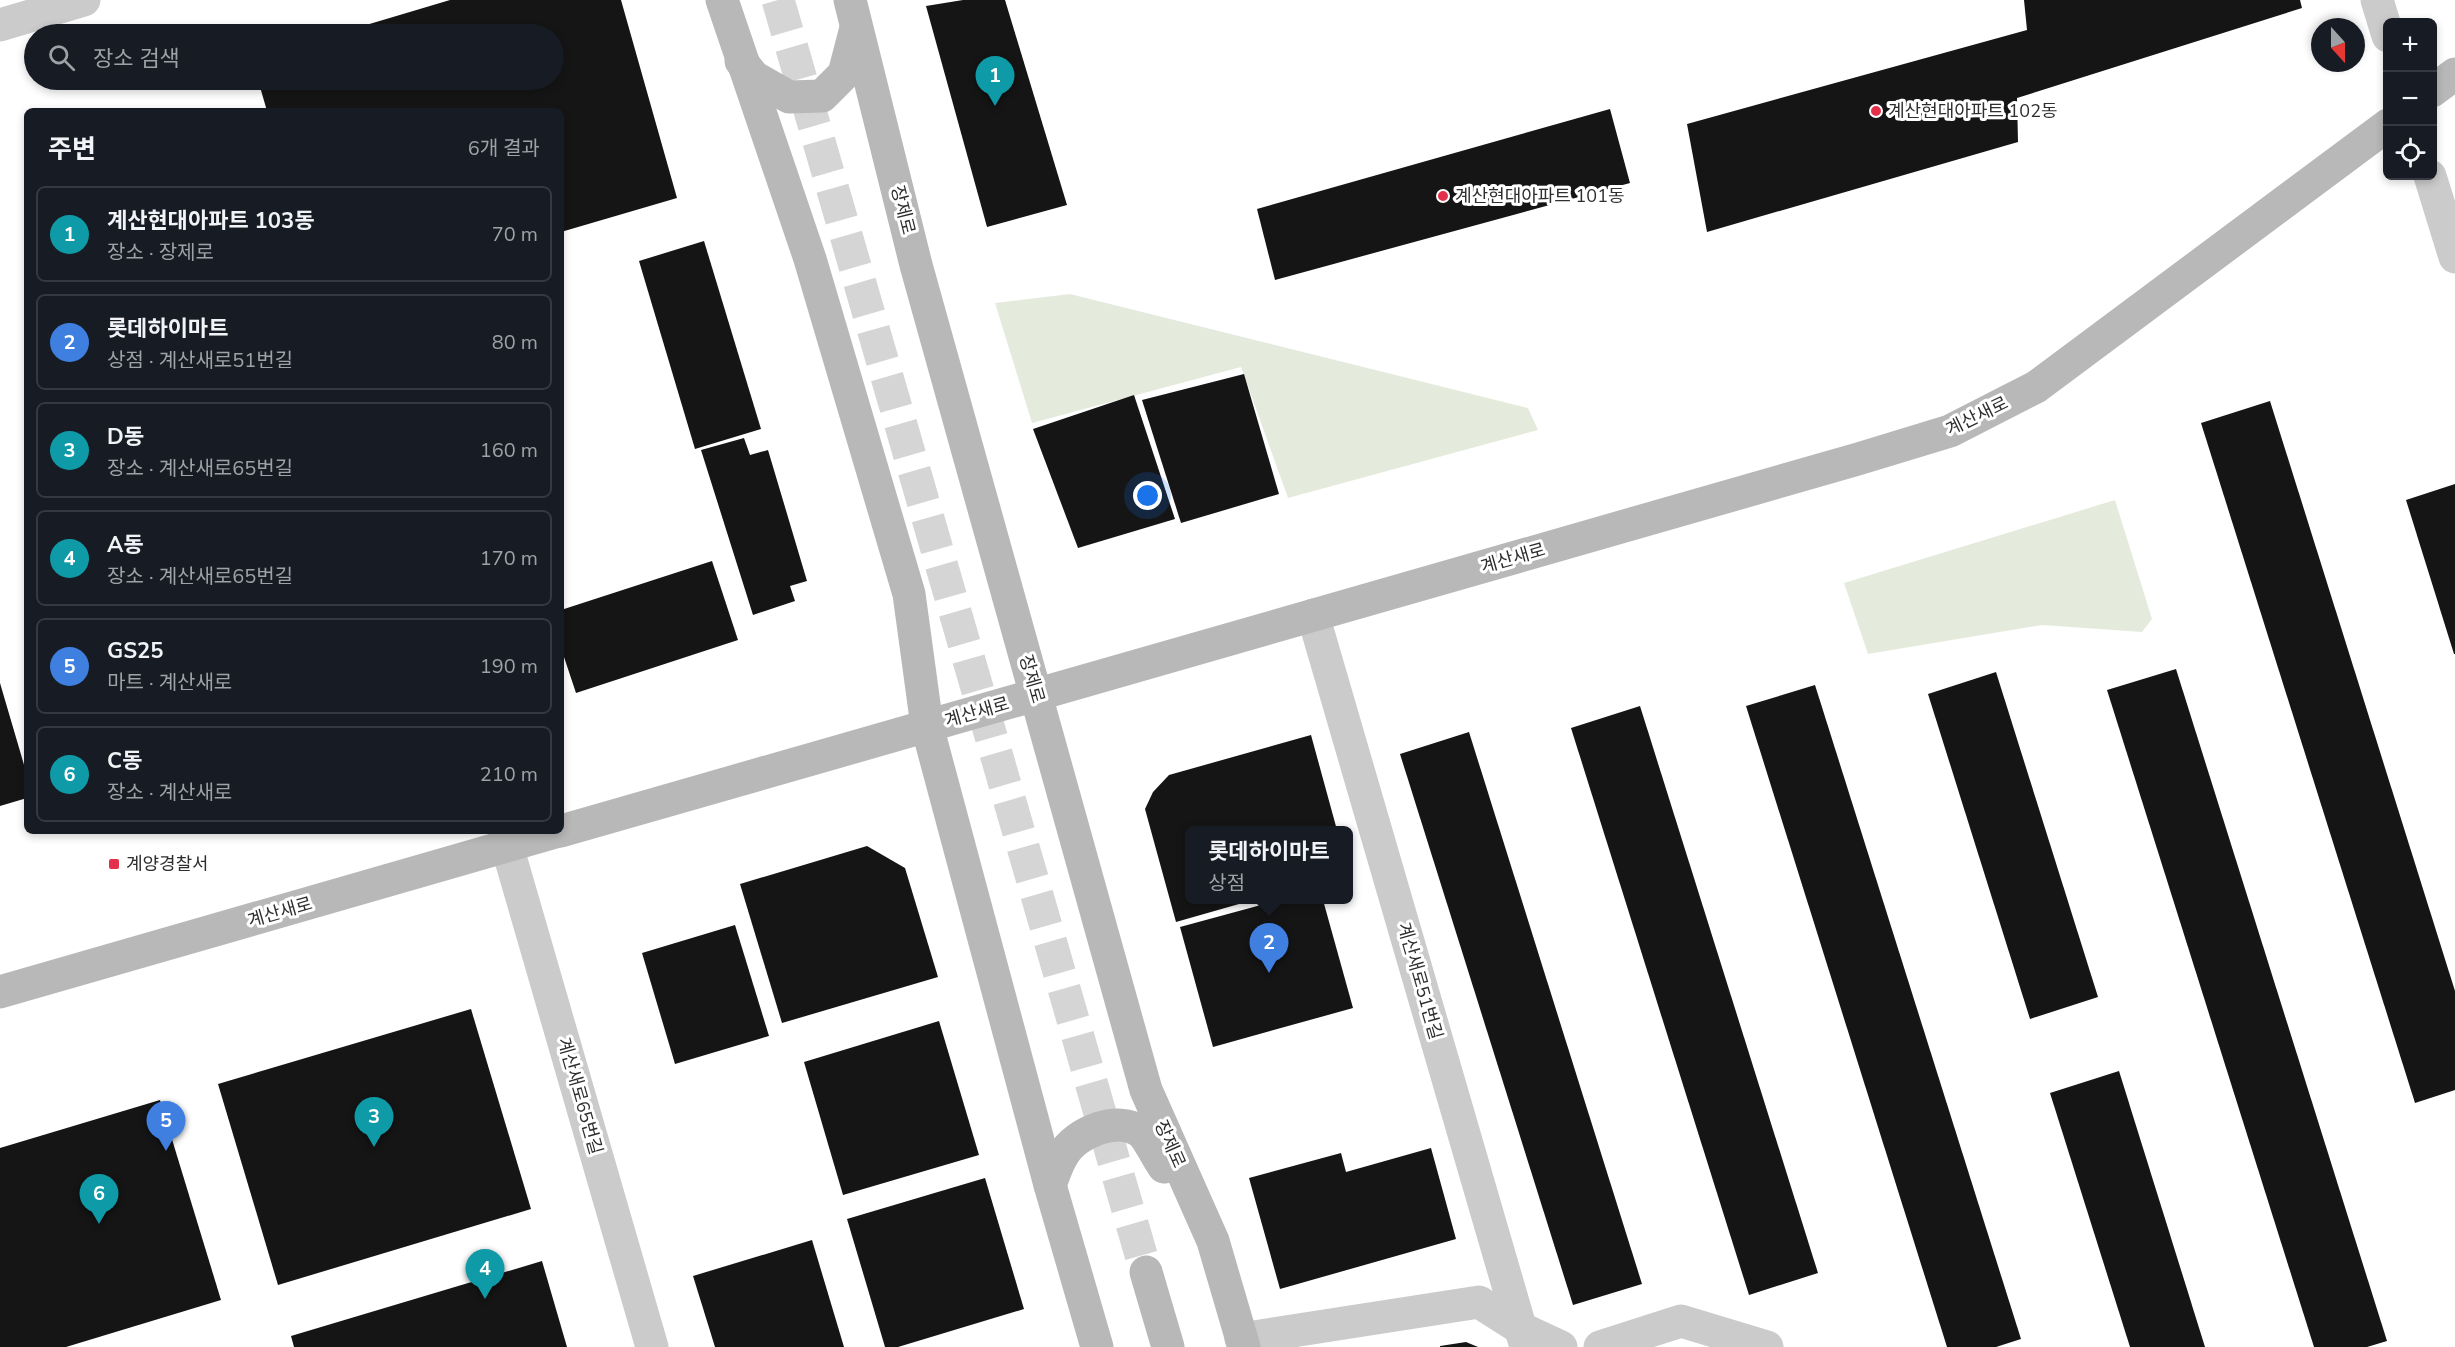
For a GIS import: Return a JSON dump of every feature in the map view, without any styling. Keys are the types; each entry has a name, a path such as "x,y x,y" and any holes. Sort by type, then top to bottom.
{"main road":[{"path":"722,0 810,259 909,594 927,726 1050,1185 1097,1347"},
{"path":"741,61 754,77 789,96 822,96 844,75 854,12"},
{"name":"장제로","path":"854,12 916,265 1146,1090 1213,1241 1243,1343"},
{"path":"2437,88 2455,74"},
{"name":"계산새로","path":"564,830 1950,431 2036,387 2387,126"},
{"name":"계산새로","path":"0,992 549,834"},
{"path":"1050,1185 1064,1153 1088,1131 1117,1124 1141,1132 1213,1241"},
{"path":"1146,1272 1168,1347"}],"street":[{"path":"0,25 84,0"},
{"path":"2377,0 2383,20"},
{"path":"2431,180 2455,257"},
{"name":"계산새로51번길","path":"1313,615 1523,1338"},
{"name":"계산새로65번길","path":"507,846 652,1347"},
{"path":"1243,1343 1479,1302 1523,1338 1561,1347"},
{"path":"1600,1347 1681,1321 1767,1347"}],"green space":[{"path":"1070,294 1528,408 1538,430 1288,498 1241,367 1032,423 995,303"},
{"path":"2115,500 2152,619 2142,632 2042,625 1868,654 1844,583"}],"building":[{"path":"450,0 621,0 677,198 564,231 564,108 266,108 261,90 564,90 564,24 370,24"},
{"path":"963,0 1005,0 1067,205 987,227 926,6"},
{"name":"계산현대아파트 102동","path":"2024,0 2300,0 2302,8 2017,98 2018,142 1707,232 1687,124 2027,30"},
{"name":"계산현대아파트 101동","path":"1610,109 1630,183 1275,280 1257,209"},
{"path":"704,241 761,429 695,449 639,261"},
{"path":"1244,374 1279,494 1181,523 1142,400"},
{"path":"1134,395 1175,519 1078,548 1033,429"},
{"path":"2270,401 2455,991 2455,1090 2415,1103 2201,423"},
{"path":"744,438 750,455 768,450 807,581 790,586 795,601 753,615 701,450"},
{"path":"2455,484 2455,654 2454,654 2406,500"},
{"path":"712,561 738,640 576,693 564,657 564,609"},
{"path":"2176,669 2387,1341 2367,1347 2314,1347 2107,690"},
{"path":"1996,672 2098,997 2030,1019 1928,694"},
{"path":"0,683 24,765 24,799 0,806"},
{"path":"1815,685 2021,1339 1996,1347 1947,1347 1746,706"},
{"path":"1640,706 1818,1273 1749,1295 1571,728"},
{"path":"1469,732 1642,1284 1573,1305 1400,754"},
{"path":"1311,735 1336,826 1185,826 1185,904 1239,904 1176,922 1145,809 1153,792 1169,775"},
{"path":"867,846 905,868 938,977 782,1023 740,884"},
{"path":"1264,904 1324,904 1353,1008 1213,1047 1180,927"},
{"path":"735,925 769,1036 675,1064 642,953"},
{"path":"471,1009 531,1209 278,1285 218,1084"},
{"path":"939,1021 979,1155 843,1195 804,1062"},
{"path":"2119,1071 2205,1347 2130,1347 2050,1093"},
{"path":"160,1100 221,1300 66,1347 0,1347 0,1148"},
{"path":"1431,1148 1456,1239 1280,1289 1249,1178 1341,1153 1346,1172"},
{"path":"985,1178 1024,1309 898,1347 885,1347 847,1219"},
{"path":"812,1240 844,1347 715,1347 693,1276"},
{"path":"542,1261 567,1347 294,1347 291,1336"},
{"path":"1466,1342 1478,1347 1440,1347 1440,1346"}],"tunnel":[{"path":"778,0 1146,1272"}],"place":[{"name":"계산현대아파트 103동","path":"995,106"},
{"name":"계산현대아파트 102동","path":"1876,111"},
{"name":"계산현대아파트 101동","path":"1443,196"},
{"name":"계양경찰서","path":"114,864"},
{"name":"롯데하이마트","path":"1269,973"},
{"name":"D동","path":"374,1147"},
{"name":"GS25","path":"166,1151"},
{"name":"C동","path":"99,1224"},
{"name":"A동","path":"485,1299"}]}
